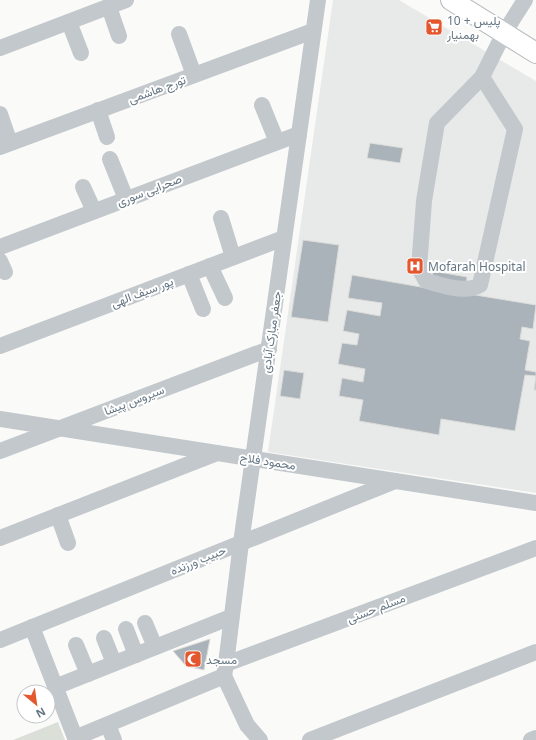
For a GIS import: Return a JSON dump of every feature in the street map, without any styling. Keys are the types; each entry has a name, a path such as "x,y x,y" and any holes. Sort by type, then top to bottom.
{"main road":[{"path":"451,0 536,53"}],"street":[{"path":"0,48 126,0"},
{"name":"جعفر مبارک آبادی","path":"226,670 240,543 318,0"},
{"path":"482,77 515,129 480,286 474,289 447,286 426,281 419,268 424,201 437,123 482,77 504,33 525,0"},
{"path":"109,7 119,36"},
{"path":"69,22 81,53"},
{"name":"تورج هاشمی","path":"5,145 313,31"},
{"path":"179,34 194,75"},
{"path":"262,105 277,142"},
{"path":"98,110 106,137"},
{"path":"0,114 5,145"},
{"name":"صحرایی سوری","path":"0,247 299,134"},
{"path":"110,159 126,199"},
{"path":"83,187 94,211"},
{"path":"221,218 233,257"},
{"name":"پور سیف الهی","path":"0,346 284,238"},
{"path":"210,266 225,298"},
{"path":"189,274 203,309"},
{"name":"سیروس پیشا","path":"0,451 269,349"},
{"name":"محمود فلاح","path":"0,419 536,503"},
{"path":"0,538 217,453"},
{"name":"حبیب ورزنده","path":"0,640 395,481"},
{"path":"58,514 68,543"},
{"name":"مسلم حسنی","path":"76,739 226,670 536,548"},
{"path":"56,687 231,617"},
{"path":"145,623 155,647"},
{"path":"32,627 54,684"},
{"path":"126,629 136,655"},
{"path":"104,638 114,664"},
{"path":"76,645 88,674"},
{"path":"310,740 536,652"},
{"path":"226,670 247,725 260,740"},
{"path":"56,689 76,739"},
{"path":"108,725 114,740"},
{"path":"531,740 536,738"}],"shaded area":[{"name":"Mofarah Hospital","path":"333,0 399,0 536,81 536,493 268,452"},
{"path":"58,722 65,740 13,740 56,724"}],"building":[{"path":"370,143 403,148 400,163 367,158"},
{"path":"303,240 339,245 328,322 291,317"},
{"path":"433,271 467,277 466,287 451,291 536,305 533,329 522,327 520,339 530,341 525,370 536,372 536,376 525,375 515,431 441,419 439,435 359,421 363,400 339,396 342,378 363,382 365,369 338,364 342,343 357,345 359,334 343,331 347,310 380,316 382,303 348,298 352,275 444,291 431,282"},
{"path":"284,370 304,373 300,399 280,396"},
{"path":"536,376 536,390 534,390"},
{"name":"مسجد","path":"210,639 204,670 186,666 173,651"}],"place":[{"name":"پلیس + 10 بهمنیار","path":"434,27"},
{"name":"Mofarah Hospital","path":"415,266"},
{"name":"مسجد","path":"193,659"}]}
